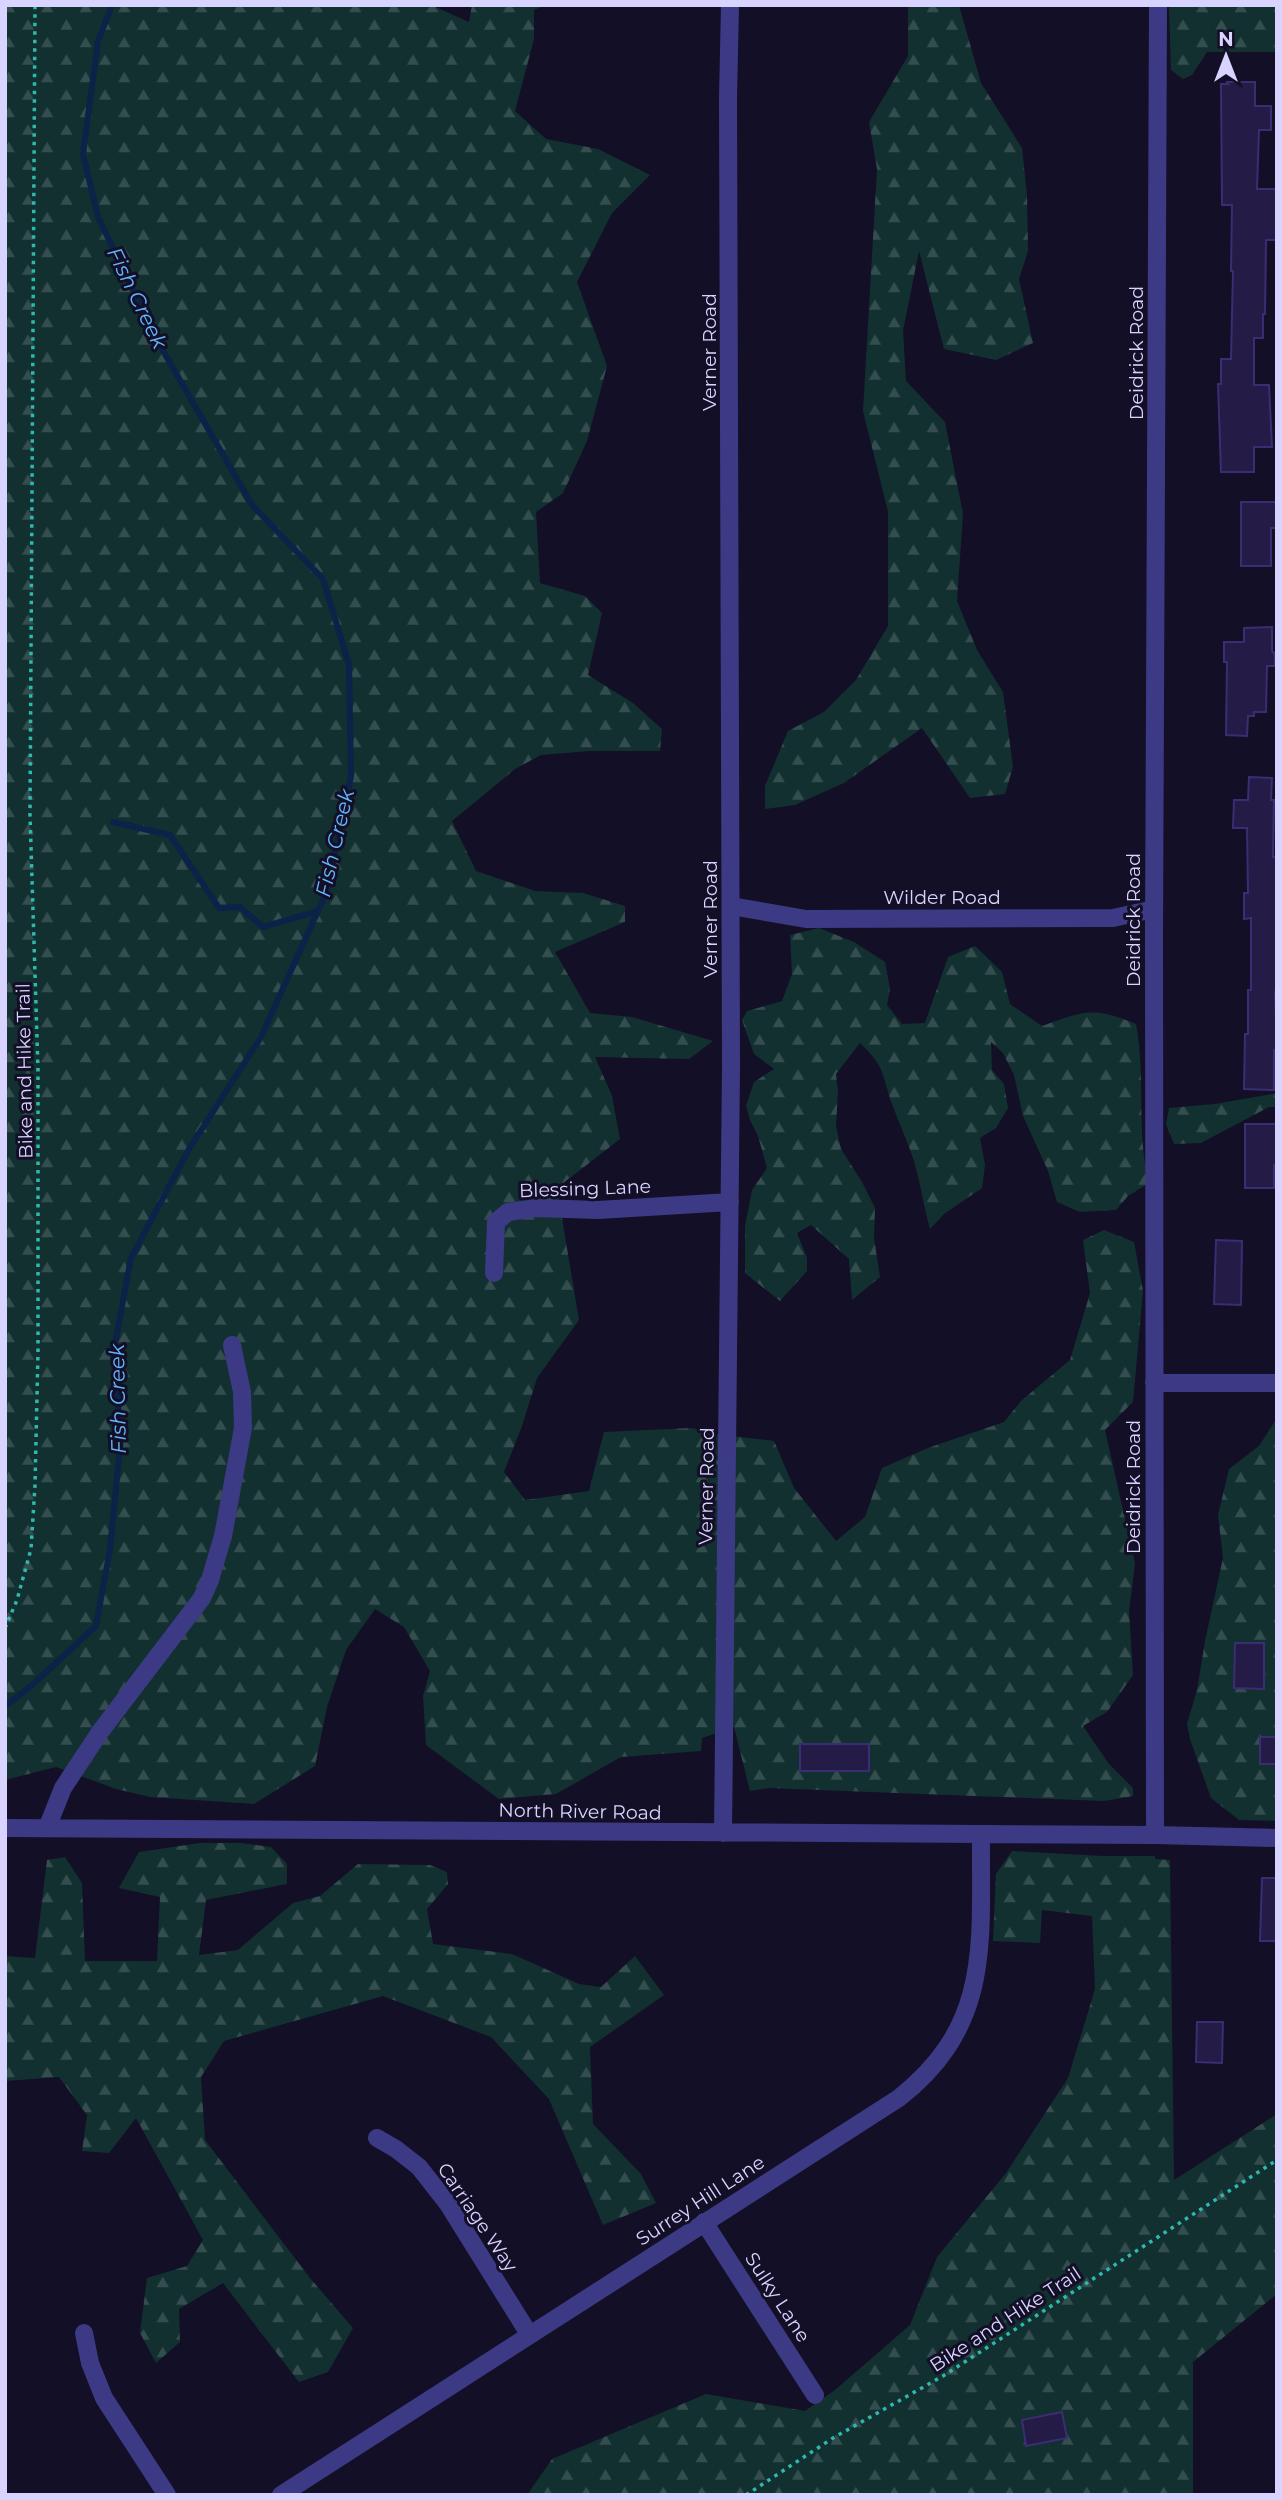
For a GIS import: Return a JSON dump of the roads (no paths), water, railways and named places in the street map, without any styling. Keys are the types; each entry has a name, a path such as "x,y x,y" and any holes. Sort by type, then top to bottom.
{"street":[{"name":"Verner Road","path":"723,1833 730,1202 730,5"},
{"name":"Deidrick Road","path":"1155,1835 1154,909 1158,5"},
{"name":"Wilder Road","path":"731,906 806,919 1113,918 1154,909"},
{"name":"Blessing Lane","path":"494,1273 496,1222 508,1212 536,1208 598,1210 730,1202"},
{"path":"47,1828 63,1788 100,1732 202,1598 210,1580 223,1536 243,1428 242,1392 232,1345"},
{"path":"1154,1383 1277,1383"},
{"name":"North River Road","path":"5,1828 1277,1838"},
{"name":"Surrey Hill Lane","path":"281,2495 899,2098 917,2083 942,2056 966,2012 976,1979 980,1944 981,1834"},
{"name":"Carriage Way","path":"377,2138 419,2167 448,2204 529,2334"},
{"name":"Sulky Lane","path":"704,2222 816,2395"},
{"path":"84,2333 90,2363 104,2398 167,2495"}],"waterway":[{"name":"Fish Creek","path":"5,1706 31,1686 96,1626 110,1549 121,1436 113,1354 131,1258 189,1149 261,1037 327,891 351,776 349,665 323,579 252,505 162,349 98,217 83,154 98,41 112,5"},
{"path":"113,822 170,835 219,908 240,907 263,927 318,911"}]}
